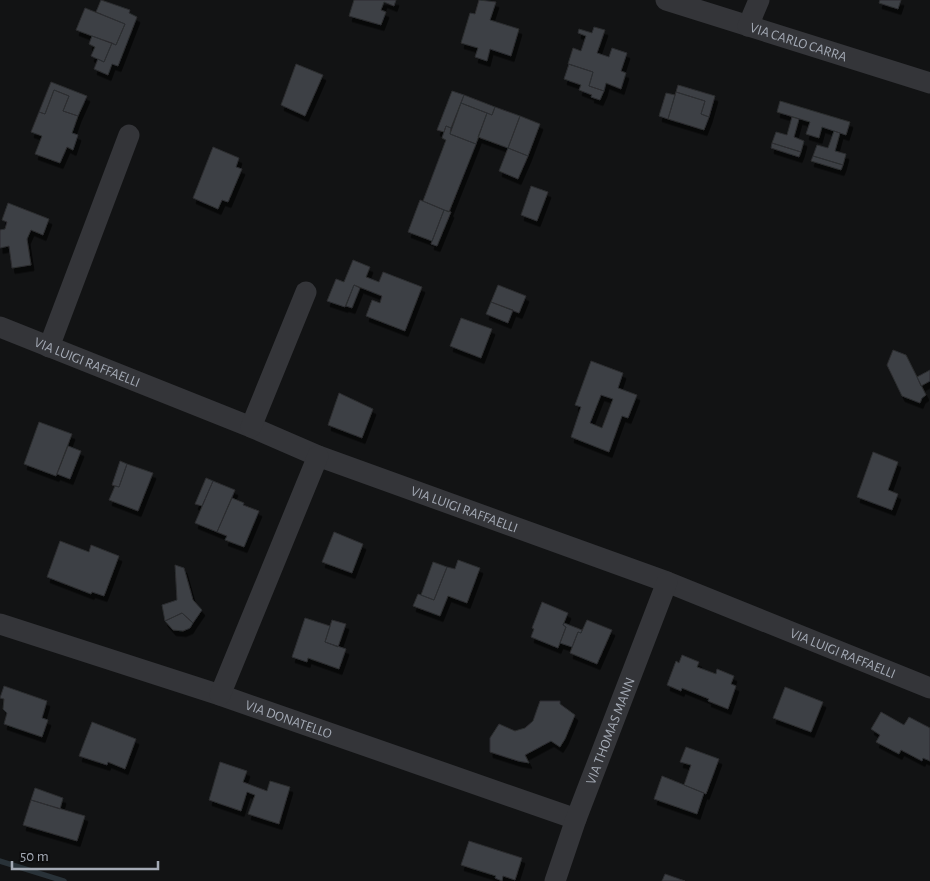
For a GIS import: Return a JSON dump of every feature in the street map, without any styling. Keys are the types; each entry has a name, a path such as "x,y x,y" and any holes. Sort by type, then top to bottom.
{"street":[{"name":"VIA CARLO CARRA","path":"666,0 930,82"},
{"path":"748,26 759,0"},
{"path":"49,347 129,135"},
{"path":"251,427 306,292"},
{"name":"VIA LUIGI RAFFAELLI","path":"0,328 251,427 318,456 667,582 930,688"},
{"path":"220,695 318,456"},
{"name":"VIA THOMAS MANN","path":"555,881 576,819 667,582"},
{"name":"VIA DONATELLO","path":"0,624 220,695 576,819"}],"building":[{"path":"101,0 130,10 129,13 137,17 118,66 112,64 108,75 94,69 98,59 104,62 112,43 116,45 125,24 96,12"},
{"path":"354,0 396,0 394,6 384,2 381,10 386,12 381,25 349,16"},
{"path":"479,0 496,2 490,20 519,29 511,56 490,49 487,61 475,57 478,48 461,43 470,13 475,14"},
{"path":"880,0 901,0 898,9 879,3"},
{"path":"85,8 125,24 116,45 76,30"},
{"path":"594,27 605,30 597,53 609,57 612,48 627,53 621,71 626,73 621,89 606,83 604,91 589,86 593,72 568,64 573,48 581,51 586,36 578,33 579,29 592,33"},
{"path":"92,36 112,43 104,62 91,56 95,47 89,44"},
{"path":"296,64 323,75 305,116 281,105"},
{"path":"569,64 593,72 589,86 604,91 600,100 579,90 581,85 564,79"},
{"path":"51,82 87,96 78,116 63,111 69,96 54,90 45,114 39,112"},
{"path":"678,85 715,96 709,117 701,114 705,101 676,92"},
{"path":"54,90 69,96 63,111 78,116 72,133 78,135 73,150 67,147 60,163 35,154 42,136 31,132 39,112 45,114"},
{"path":"452,91 464,95 451,128 446,126 444,132 437,130"},
{"path":"676,92 705,101 701,114 709,117 704,130 668,119"},
{"path":"666,93 675,95 668,119 659,116"},
{"path":"464,95 495,107 492,115 461,103"},
{"path":"780,101 850,122 846,135 822,127 819,138 806,134 810,122 777,112"},
{"path":"461,103 487,113 476,144 450,134"},
{"path":"495,107 520,116 508,148 478,137 487,113 492,115"},
{"path":"520,116 540,124 528,156 508,148"},
{"path":"792,117 799,119 794,137 804,141 801,152 772,143 776,132 787,135"},
{"path":"446,126 451,128 450,134 476,144 449,212 423,201 446,140 442,138"},
{"path":"834,131 840,133 835,151 846,154 843,165 813,156 817,145 828,148"},
{"path":"772,143 801,152 799,157 771,148"},
{"path":"213,147 239,158 236,167 242,169 228,202 222,200 218,209 193,198"},
{"path":"508,148 528,156 518,179 499,171"},
{"path":"813,156 843,165 841,170 811,161"},
{"path":"531,186 548,192 537,221 521,215"},
{"path":"420,200 444,210 432,241 408,232"},
{"path":"8,203 49,219 43,235 31,230 27,239 31,265 12,268 9,246 0,248 0,230 5,229 7,222 2,220"},
{"path":"444,210 451,212 437,246 431,244"},
{"path":"353,260 370,267 366,277 379,282 383,272 422,287 405,331 366,316 372,300 380,303 382,296 354,285 345,307 327,301 336,279 344,282"},
{"path":"354,285 360,288 352,308 346,306"},
{"path":"498,285 526,296 519,313 491,302"},
{"path":"491,302 513,310 508,323 486,314"},
{"path":"461,318 492,329 481,358 450,346"},
{"path":"893,350 906,355 926,395 920,403 902,396 887,365"},
{"path":"591,361 623,373 618,388 637,395 628,418 622,416 609,452 571,437 581,407 575,405","holes":["601,395 613,399 602,428 590,423"]},
{"path":"930,370 930,381 921,386 917,377"},
{"path":"339,393 373,409 362,438 328,425"},
{"path":"39,422 72,434 56,476 24,464"},
{"path":"68,446 81,451 70,479 57,474"},
{"path":"873,452 898,462 888,490 898,494 892,510 857,497"},
{"path":"120,461 127,464 119,487 112,485"},
{"path":"127,464 153,473 138,511 109,500 115,486 119,487"},
{"path":"206,478 213,481 202,506 195,504"},
{"path":"213,481 235,490 217,532 195,523"},
{"path":"232,498 244,503 243,505 259,511 244,547 225,540 227,536 217,532"},
{"path":"334,532 363,544 352,573 322,562"},
{"path":"60,541 89,552 91,545 119,556 104,596 92,592 91,594 47,577"},
{"path":"458,560 480,568 467,603 448,596 440,616 413,606 418,594 434,600 447,567 455,569"},
{"path":"433,562 447,567 434,600 421,595"},
{"path":"175,565 184,568 193,600 202,610 193,623 182,613 165,621 162,605 177,600"},
{"path":"542,602 568,613 563,625 566,627 558,648 531,637 534,629 532,628"},
{"path":"182,613 193,623 190,628 183,631 173,630 165,621"},
{"path":"305,618 330,626 325,642 346,649 339,669 308,658 307,662 292,657"},
{"path":"332,620 346,624 338,647 325,642"},
{"path":"587,620 612,630 597,664 570,653 578,632 581,633"},
{"path":"564,623 582,630 581,633 578,632 572,647 560,643 566,627 563,625"},
{"path":"682,655 699,662 697,667 716,674 717,669 734,676 731,684 736,686 728,709 682,688 681,691 667,685 676,661 679,663"},
{"path":"4,686 47,701 42,718 48,720 42,737 4,724 7,713 3,709 4,699 0,698"},
{"path":"785,687 823,702 811,732 773,718"},
{"path":"540,701 560,701 560,704 575,715 560,747 551,741 525,755 529,763 490,752 490,738 499,724 515,731 525,728 533,721"},
{"path":"881,712 904,725 909,717 930,728 930,761 923,758 922,761 901,750 899,754 876,742 880,735 871,729"},
{"path":"92,722 136,739 125,769 108,762 107,765 79,756"},
{"path":"686,747 719,759 706,794 684,785 691,765 680,762"},
{"path":"220,762 247,771 243,782 267,791 270,781 290,787 279,824 248,814 255,795 247,792 241,811 209,800"},
{"path":"662,776 704,793 697,814 654,799"},
{"path":"35,788 63,798 60,809 31,800"},
{"path":"31,800 85,816 77,841 23,825"},
{"path":"469,841 522,858 515,880 503,876 502,881 495,878 496,876 461,865"},
{"path":"665,874 685,881 662,881"}],"waterway":[{"path":"0,861 64,881"}]}
